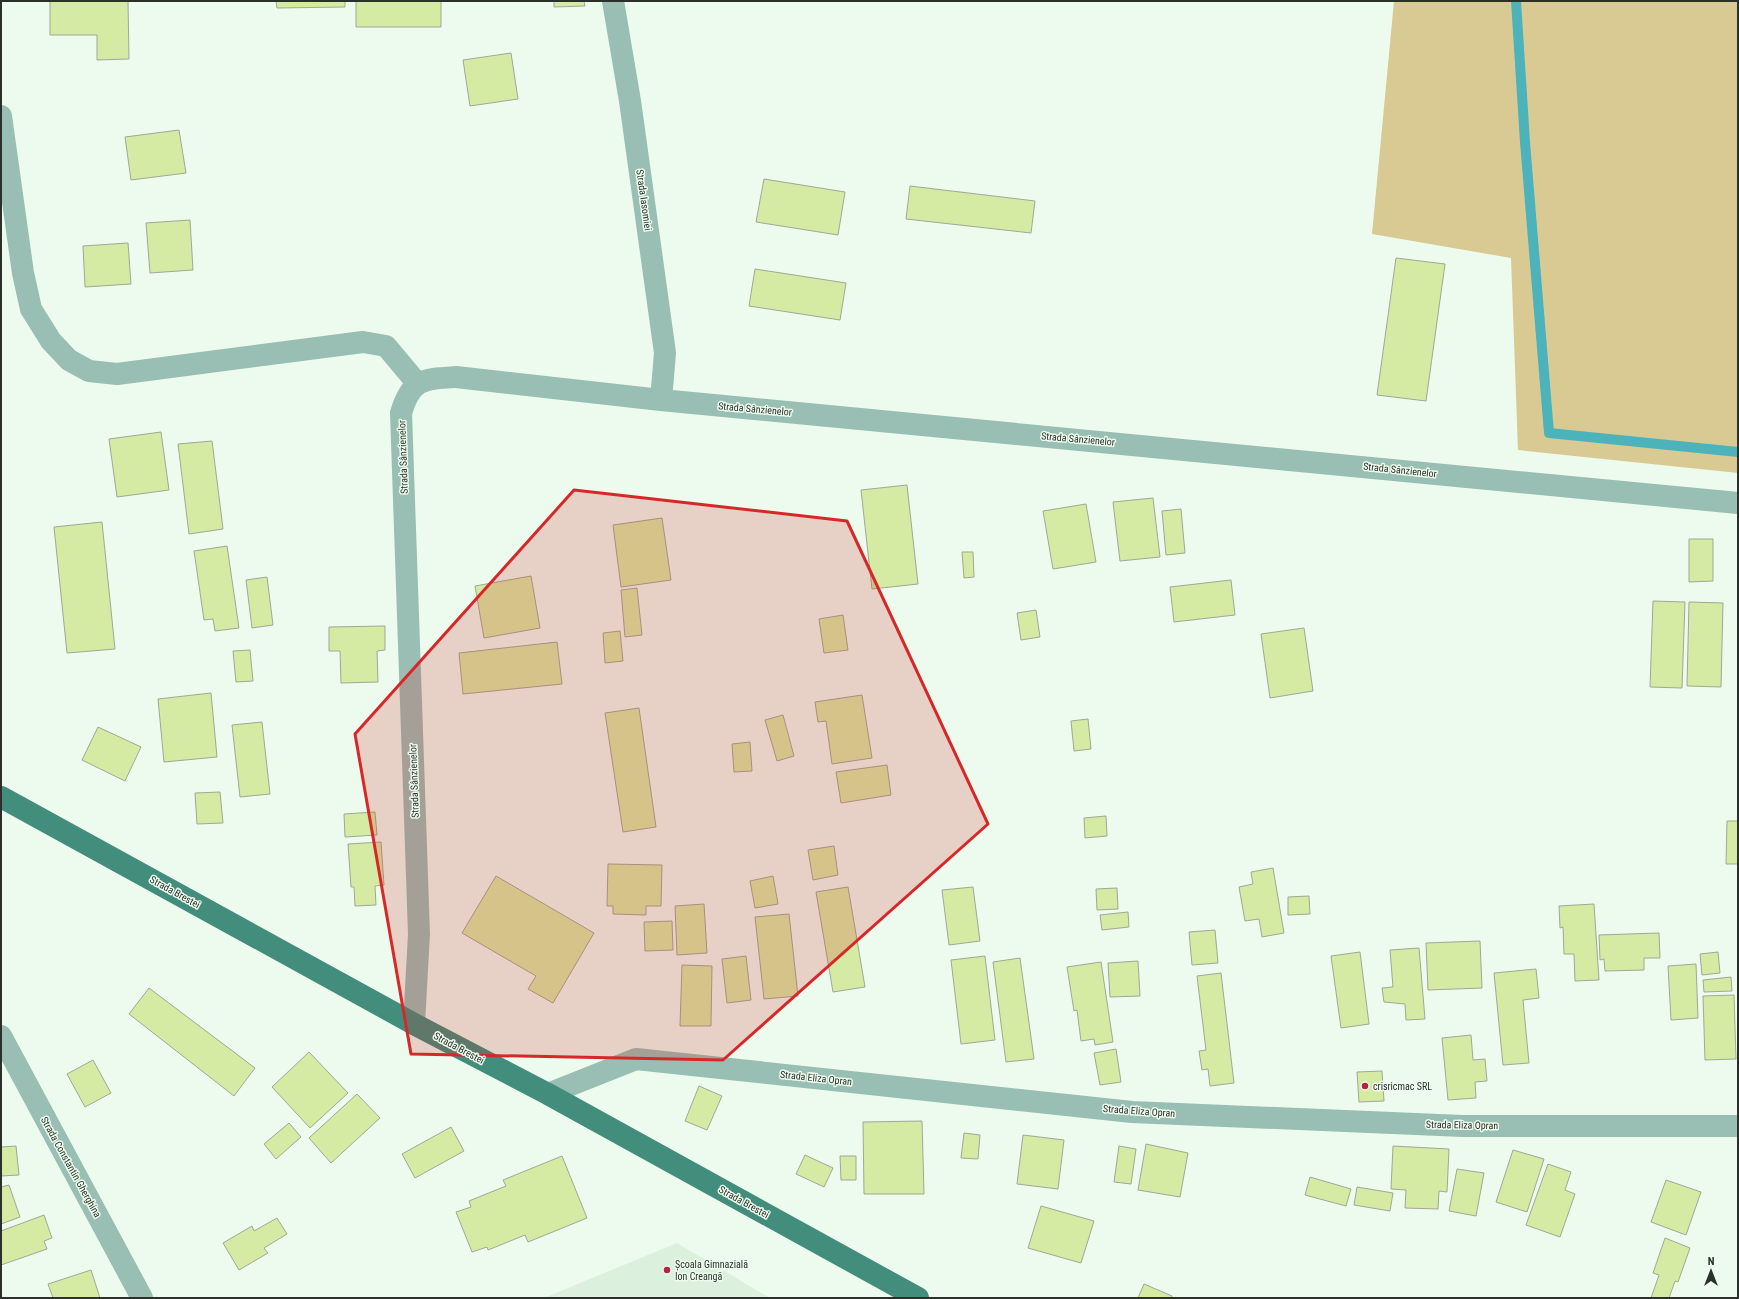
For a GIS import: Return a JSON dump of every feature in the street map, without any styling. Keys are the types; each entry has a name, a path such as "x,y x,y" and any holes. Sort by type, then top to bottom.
{"main road":[{"name":"Strada Brestei","path":"1,796 414,1024 548,1094 918,1298"}],"street":[{"name":"Strada Iasomiei","path":"613,1 630,101 665,353 661,400"},
{"path":"1,116 23,273 31,309 51,341 69,360 89,371 117,374 363,342 386,346 417,383"},
{"name":"Strada Sânzienelor","path":"414,1024 419,934 401,413 406,396 417,383 435,378 456,377 661,400 1738,503"},
{"name":"Strada Constantin Gherghina","path":"1,1036 142,1298"},
{"name":"Strada Eliza Opran","path":"548,1094 636,1059 1132,1112 1462,1126 1738,1126"}],"highlighted area":[{"path":"574,490 847,521 988,824 723,1060 411,1054 355,734"}],"shaded area":[{"path":"1394,1 1738,1 1738,473 1518,450 1511,258 1372,234"},
{"name":"Școala Gimnazială Ion Creangă","path":"677,1243 770,1298 544,1298"}],"building":[{"path":"50,1 128,1 129,59 97,60 97,35 50,35"},
{"path":"276,1 345,1 345,7 277,8"},
{"path":"356,1 441,1 441,27 356,27"},
{"path":"554,1 584,1 585,6 554,7"},
{"path":"511,53 518,99 470,106 463,60"},
{"path":"179,130 186,173 131,180 125,137"},
{"path":"764,179 845,192 838,235 756,222"},
{"path":"910,186 1035,201 1031,233 906,219"},
{"path":"190,220 193,270 150,273 146,223"},
{"path":"128,243 131,284 85,287 83,246"},
{"path":"1396,258 1445,264 1426,401 1377,395"},
{"path":"755,269 846,283 840,320 749,306"},
{"path":"161,432 169,490 117,497 109,439"},
{"path":"212,441 223,529 189,534 178,444"},
{"path":"907,485 918,584 872,589 861,490"},
{"path":"1153,498 1160,557 1120,561 1113,502"},
{"path":"1086,504 1096,562 1053,569 1043,511"},
{"path":"1181,509 1185,553 1166,555 1162,511"},
{"path":"662,518 671,580 621,587 613,525"},
{"path":"102,522 115,649 67,653 54,527"},
{"path":"1689,539 1713,539 1713,581 1689,582"},
{"path":"227,546 239,628 215,631 213,619 204,620 194,551"},
{"path":"962,552 973,552 974,577 964,578"},
{"path":"531,576 540,628 484,638 475,586"},
{"path":"267,577 273,625 252,628 246,580"},
{"path":"1231,580 1235,615 1174,622 1170,587"},
{"path":"637,588 642,635 625,637 621,590"},
{"path":"1653,601 1685,602 1682,688 1650,687"},
{"path":"1689,602 1723,603 1721,687 1687,686"},
{"path":"1036,610 1040,637 1021,640 1017,613"},
{"path":"843,615 848,650 824,653 819,619"},
{"path":"385,626 385,650 377,651 378,682 341,683 340,651 329,651 329,627"},
{"path":"1304,628 1313,691 1270,698 1261,634"},
{"path":"620,631 623,661 605,663 603,633"},
{"path":"557,642 562,684 463,694 459,653"},
{"path":"250,650 253,681 236,682 233,651"},
{"path":"211,693 217,757 164,762 158,699"},
{"path":"862,695 872,758 832,764 826,721 818,722 815,702"},
{"path":"639,708 656,827 623,832 605,713"},
{"path":"783,715 794,756 777,761 765,720"},
{"path":"1088,719 1091,749 1074,751 1071,721"},
{"path":"262,722 270,794 240,797 232,725"},
{"path":"98,727 141,747 125,781 82,760"},
{"path":"750,742 752,771 734,772 732,744"},
{"path":"887,765 891,795 841,803 836,772"},
{"path":"220,792 223,823 197,824 195,793"},
{"path":"375,812 377,835 345,837 344,814"},
{"path":"1106,816 1107,836 1085,838 1084,818"},
{"path":"1727,821 1738,821 1738,864 1726,864"},
{"path":"381,842 384,885 375,886 376,905 355,906 354,887 351,887 348,844"},
{"path":"834,846 838,875 813,880 808,850"},
{"path":"608,864 662,865 661,906 646,906 646,915 613,914 613,906 607,906"},
{"path":"1273,868 1284,933 1262,937 1259,919 1245,921 1239,887 1253,884 1251,872"},
{"path":"496,876 594,933 553,1003 528,989 536,976 462,933"},
{"path":"773,876 778,904 755,908 750,881"},
{"path":"848,887 865,987 833,992 816,892"},
{"path":"973,887 980,941 949,945 942,890"},
{"path":"1117,888 1118,909 1097,910 1096,889"},
{"path":"1309,896 1310,914 1288,915 1288,897"},
{"path":"704,904 707,953 677,955 675,906"},
{"path":"1594,904 1599,980 1575,981 1574,954 1564,954 1563,927 1560,928 1559,906"},
{"path":"1128,912 1129,927 1102,930 1100,915"},
{"path":"789,914 798,996 764,999 755,917"},
{"path":"672,921 673,950 645,951 644,922"},
{"path":"1215,930 1218,963 1192,965 1189,932"},
{"path":"1659,933 1660,958 1644,958 1644,970 1605,971 1604,959 1600,960 1599,935"},
{"path":"1480,941 1482,988 1428,990 1426,943"},
{"path":"1419,948 1425,1019 1406,1020 1405,1004 1384,1002 1382,988 1393,987 1390,950"},
{"path":"1360,952 1369,1024 1341,1028 1331,956"},
{"path":"1718,952 1720,973 1702,975 1700,954"},
{"path":"746,956 751,1000 727,1003 722,959"},
{"path":"985,956 995,1040 961,1044 951,960"},
{"path":"1020,958 1034,1059 1006,1062 993,962"},
{"path":"1138,961 1140,996 1110,997 1108,963"},
{"path":"1101,962 1113,1042 1095,1045 1094,1039 1081,1041 1077,1010 1074,1011 1067,967"},
{"path":"1696,964 1698,1018 1671,1020 1668,966"},
{"path":"682,965 712,966 711,1026 680,1026"},
{"path":"1536,969 1539,998 1523,1000 1529,1063 1503,1065 1494,973"},
{"path":"1221,973 1234,1083 1210,1086 1208,1069 1202,1070 1199,1051 1206,1050 1197,976"},
{"path":"1731,977 1732,991 1704,992 1703,980"},
{"path":"149,988 255,1068 234,1096 129,1014"},
{"path":"1734,995 1736,1059 1705,1060 1703,996"},
{"path":"1471,1035 1473,1060 1485,1059 1487,1081 1475,1082 1476,1098 1448,1100 1442,1038"},
{"path":"1116,1049 1121,1082 1100,1085 1094,1053"},
{"path":"309,1052 348,1093 310,1128 272,1087"},
{"path":"93,1060 111,1093 85,1107 67,1074"},
{"path":"1382,1071 1384,1101 1359,1102 1357,1072"},
{"path":"699,1086 722,1096 707,1130 685,1121"},
{"path":"357,1094 380,1118 331,1163 309,1138"},
{"path":"922,1121 924,1194 864,1194 863,1122"},
{"path":"289,1123 301,1137 276,1159 264,1144"},
{"path":"451,1127 464,1151 415,1178 402,1154"},
{"path":"964,1133 980,1135 978,1159 961,1158"},
{"path":"1023,1135 1064,1140 1058,1189 1017,1184"},
{"path":"1146,1144 1188,1153 1180,1197 1138,1190"},
{"path":"16,1146 19,1175 1,1176 1,1147"},
{"path":"1119,1146 1136,1149 1131,1184 1114,1182"},
{"path":"1393,1146 1449,1149 1447,1192 1439,1191 1438,1209 1405,1208 1406,1190 1391,1189"},
{"path":"1513,1150 1544,1159 1527,1212 1496,1202"},
{"path":"805,1155 833,1168 824,1187 796,1174"},
{"path":"562,1156 587,1218 528,1242 525,1235 488,1250 487,1247 472,1252 456,1212 471,1207 469,1201 506,1186 503,1180"},
{"path":"840,1156 856,1156 856,1180 841,1180"},
{"path":"1548,1164 1571,1172 1565,1190 1575,1194 1560,1237 1526,1225"},
{"path":"1457,1169 1484,1173 1476,1216 1449,1211"},
{"path":"1310,1177 1351,1189 1346,1206 1305,1195"},
{"path":"1666,1180 1701,1192 1686,1235 1651,1222"},
{"path":"9,1185 20,1217 1,1224 1,1187"},
{"path":"1357,1187 1393,1193 1390,1211 1354,1205"},
{"path":"1041,1206 1094,1221 1081,1263 1028,1248"},
{"path":"44,1215 52,1238 44,1241 47,1249 1,1265 1,1231"},
{"path":"277,1218 287,1234 264,1248 268,1253 239,1270 223,1243 252,1226 254,1231"},
{"path":"1665,1238 1690,1248 1678,1282 1675,1281 1669,1298 1651,1298 1659,1275 1653,1273"},
{"path":"91,1270 100,1298 53,1298 48,1284"},
{"path":"1144,1284 1172,1296 1171,1298 1138,1298"}],"waterway":[{"path":"1516,1 1525,142 1549,433 1738,452"}],"place":[{"name":"crisricmac SRL","path":"1365,1086"},
{"name":"Școala Gimnazială Ion Creangă","path":"667,1270"}]}
